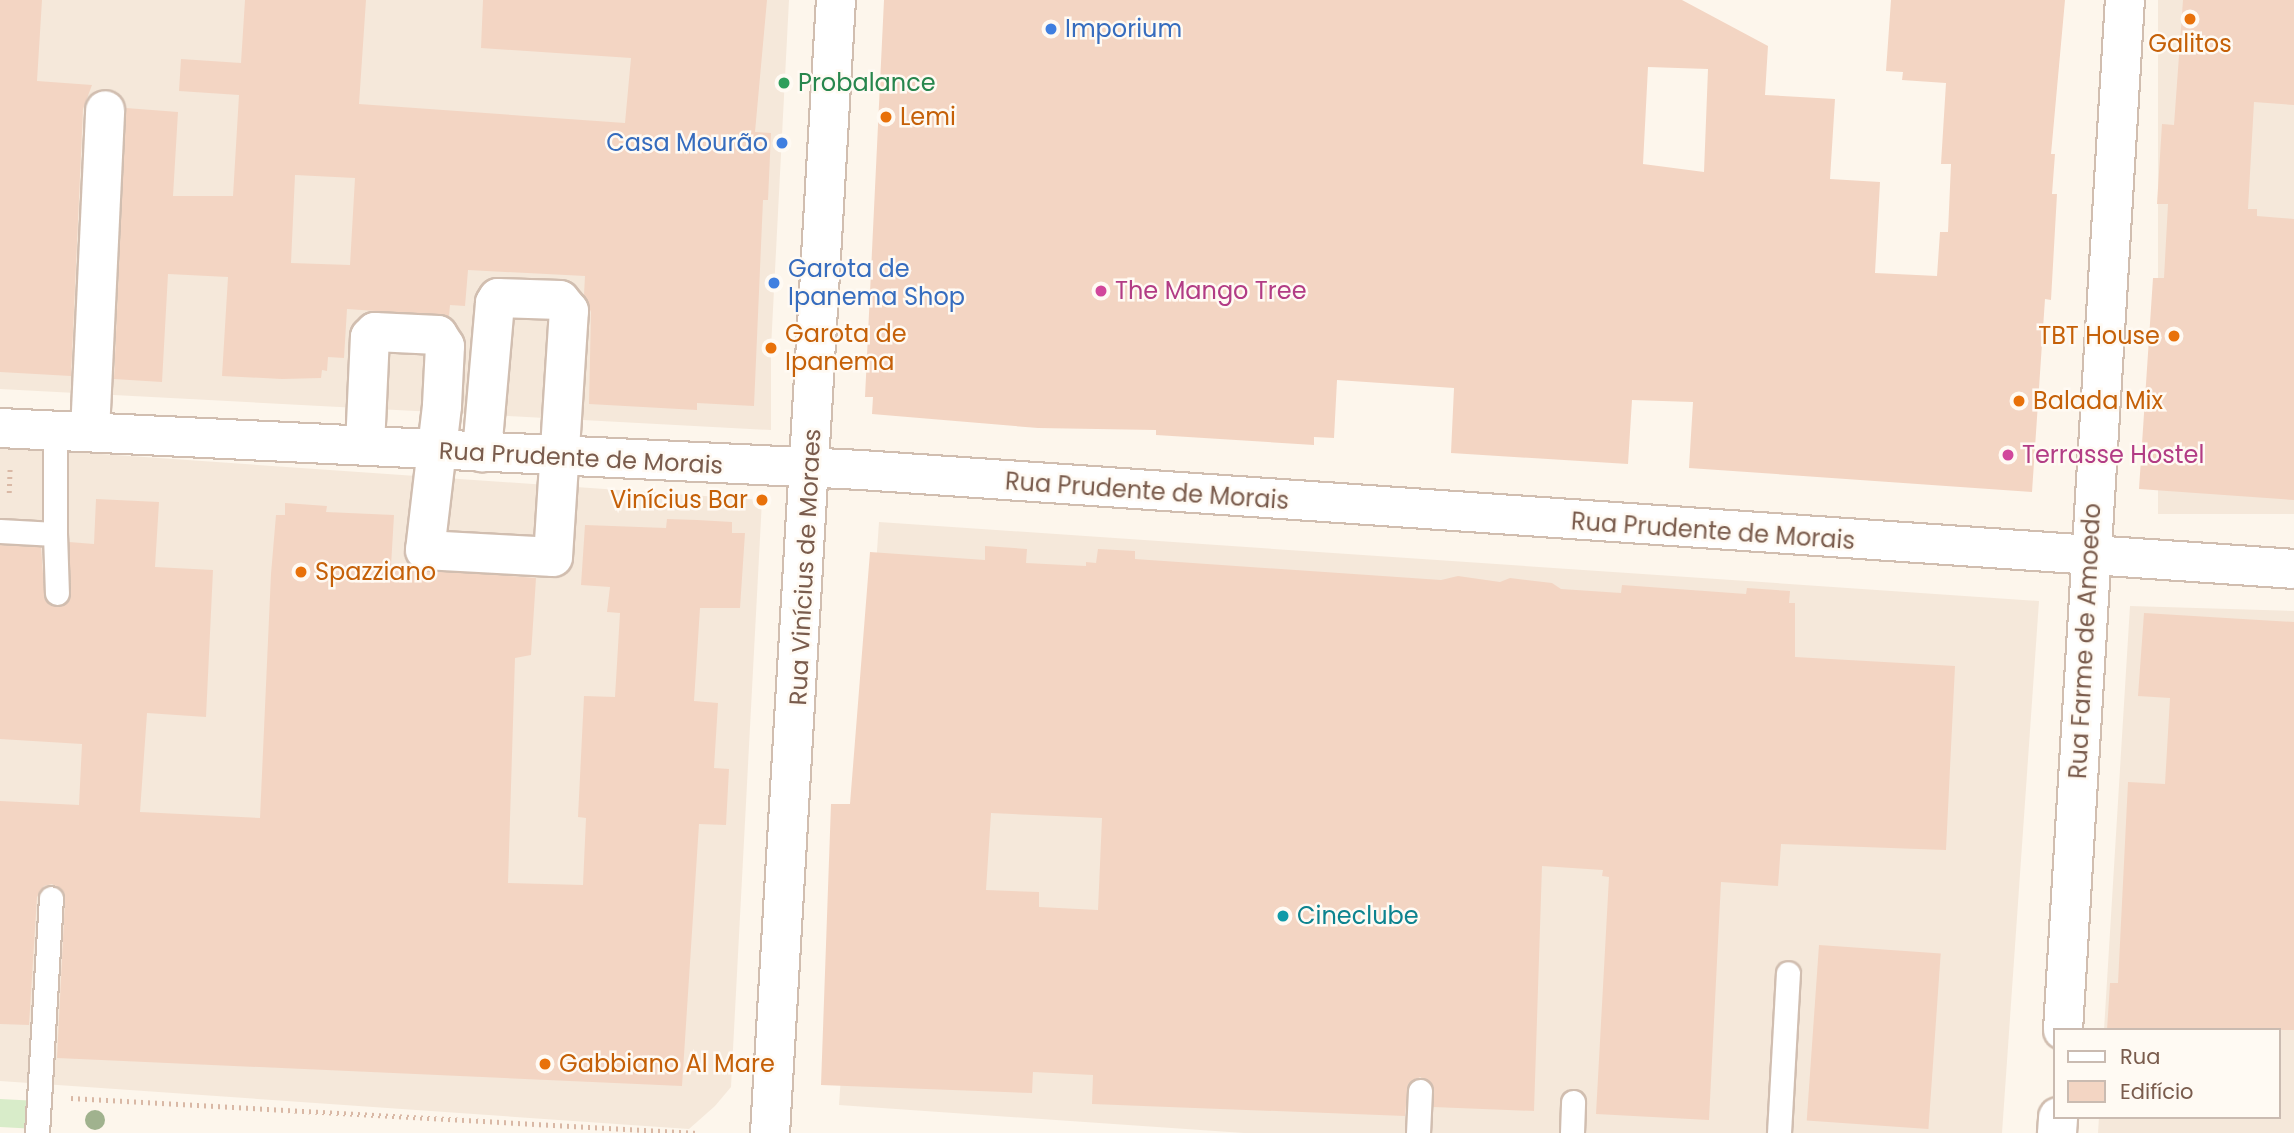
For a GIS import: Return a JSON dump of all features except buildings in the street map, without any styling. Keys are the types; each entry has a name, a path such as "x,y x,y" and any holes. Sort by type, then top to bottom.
{"street":[{"name":"Rua Vinícius de Moraes","path":"770,1133 836,0"},
{"name":"Rua Farme de Amoedo","path":"2063,1028 2125,0"},
{"path":"73,431 105,110"},
{"path":"365,446 370,337 375,332 438,335 445,346 438,450 425,550 431,553 554,557 569,311 560,300 498,298 495,303 482,453"},
{"name":"Rua Prudente de Morais","path":"0,428 809,469 2090,558 2294,569"}],"lane":[{"path":"57,593 55,534 73,431"},
{"path":"0,531 55,534"},
{"path":"37,1133 51,898"},
{"path":"1779,1133 1788,973"},
{"path":"1418,1133 1420,1091"},
{"path":"1572,1133 1573,1102"}],"path":[{"path":"38,1096 698,1133"}],"shaded area":[{"path":"0,0 789,0 771,348 771,430 0,389"},
{"path":"2158,0 2294,0 2294,514 2158,514"},
{"path":"0,447 762,500 731,1087 715,1106 689,1129 0,1081"},
{"path":"879,522 2039,601 2002,1133 1244,1133 839,1105"},
{"path":"2130,606 2294,611 2294,1133 2098,1133 2099,1119 2280,1119 2280,1028 2104,1028"}],"green space":[{"path":"0,1099 34,1101 32,1129 0,1127"}],"place":[{"name":"Galitos","path":"2190,19"},
{"name":"Imporium","path":"1051,29"},
{"name":"Probalance","path":"784,83"},
{"name":"Lemi","path":"886,117"},
{"name":"Casa Mourão","path":"782,143"},
{"name":"Garota de Ipanema Shop","path":"774,283"},
{"name":"The Mango Tree","path":"1101,291"},
{"name":"TBT House","path":"2174,336"},
{"name":"Garota de Ipanema","path":"771,348"},
{"name":"Balada Mix","path":"2019,401"},
{"name":"Terrasse Hostel","path":"2008,455"},
{"name":"Vinícius Bar","path":"762,500"},
{"name":"Spazziano","path":"301,572"},
{"name":"Cineclube","path":"1283,916"},
{"name":"Gabbiano Al Mare","path":"545,1064"}]}
